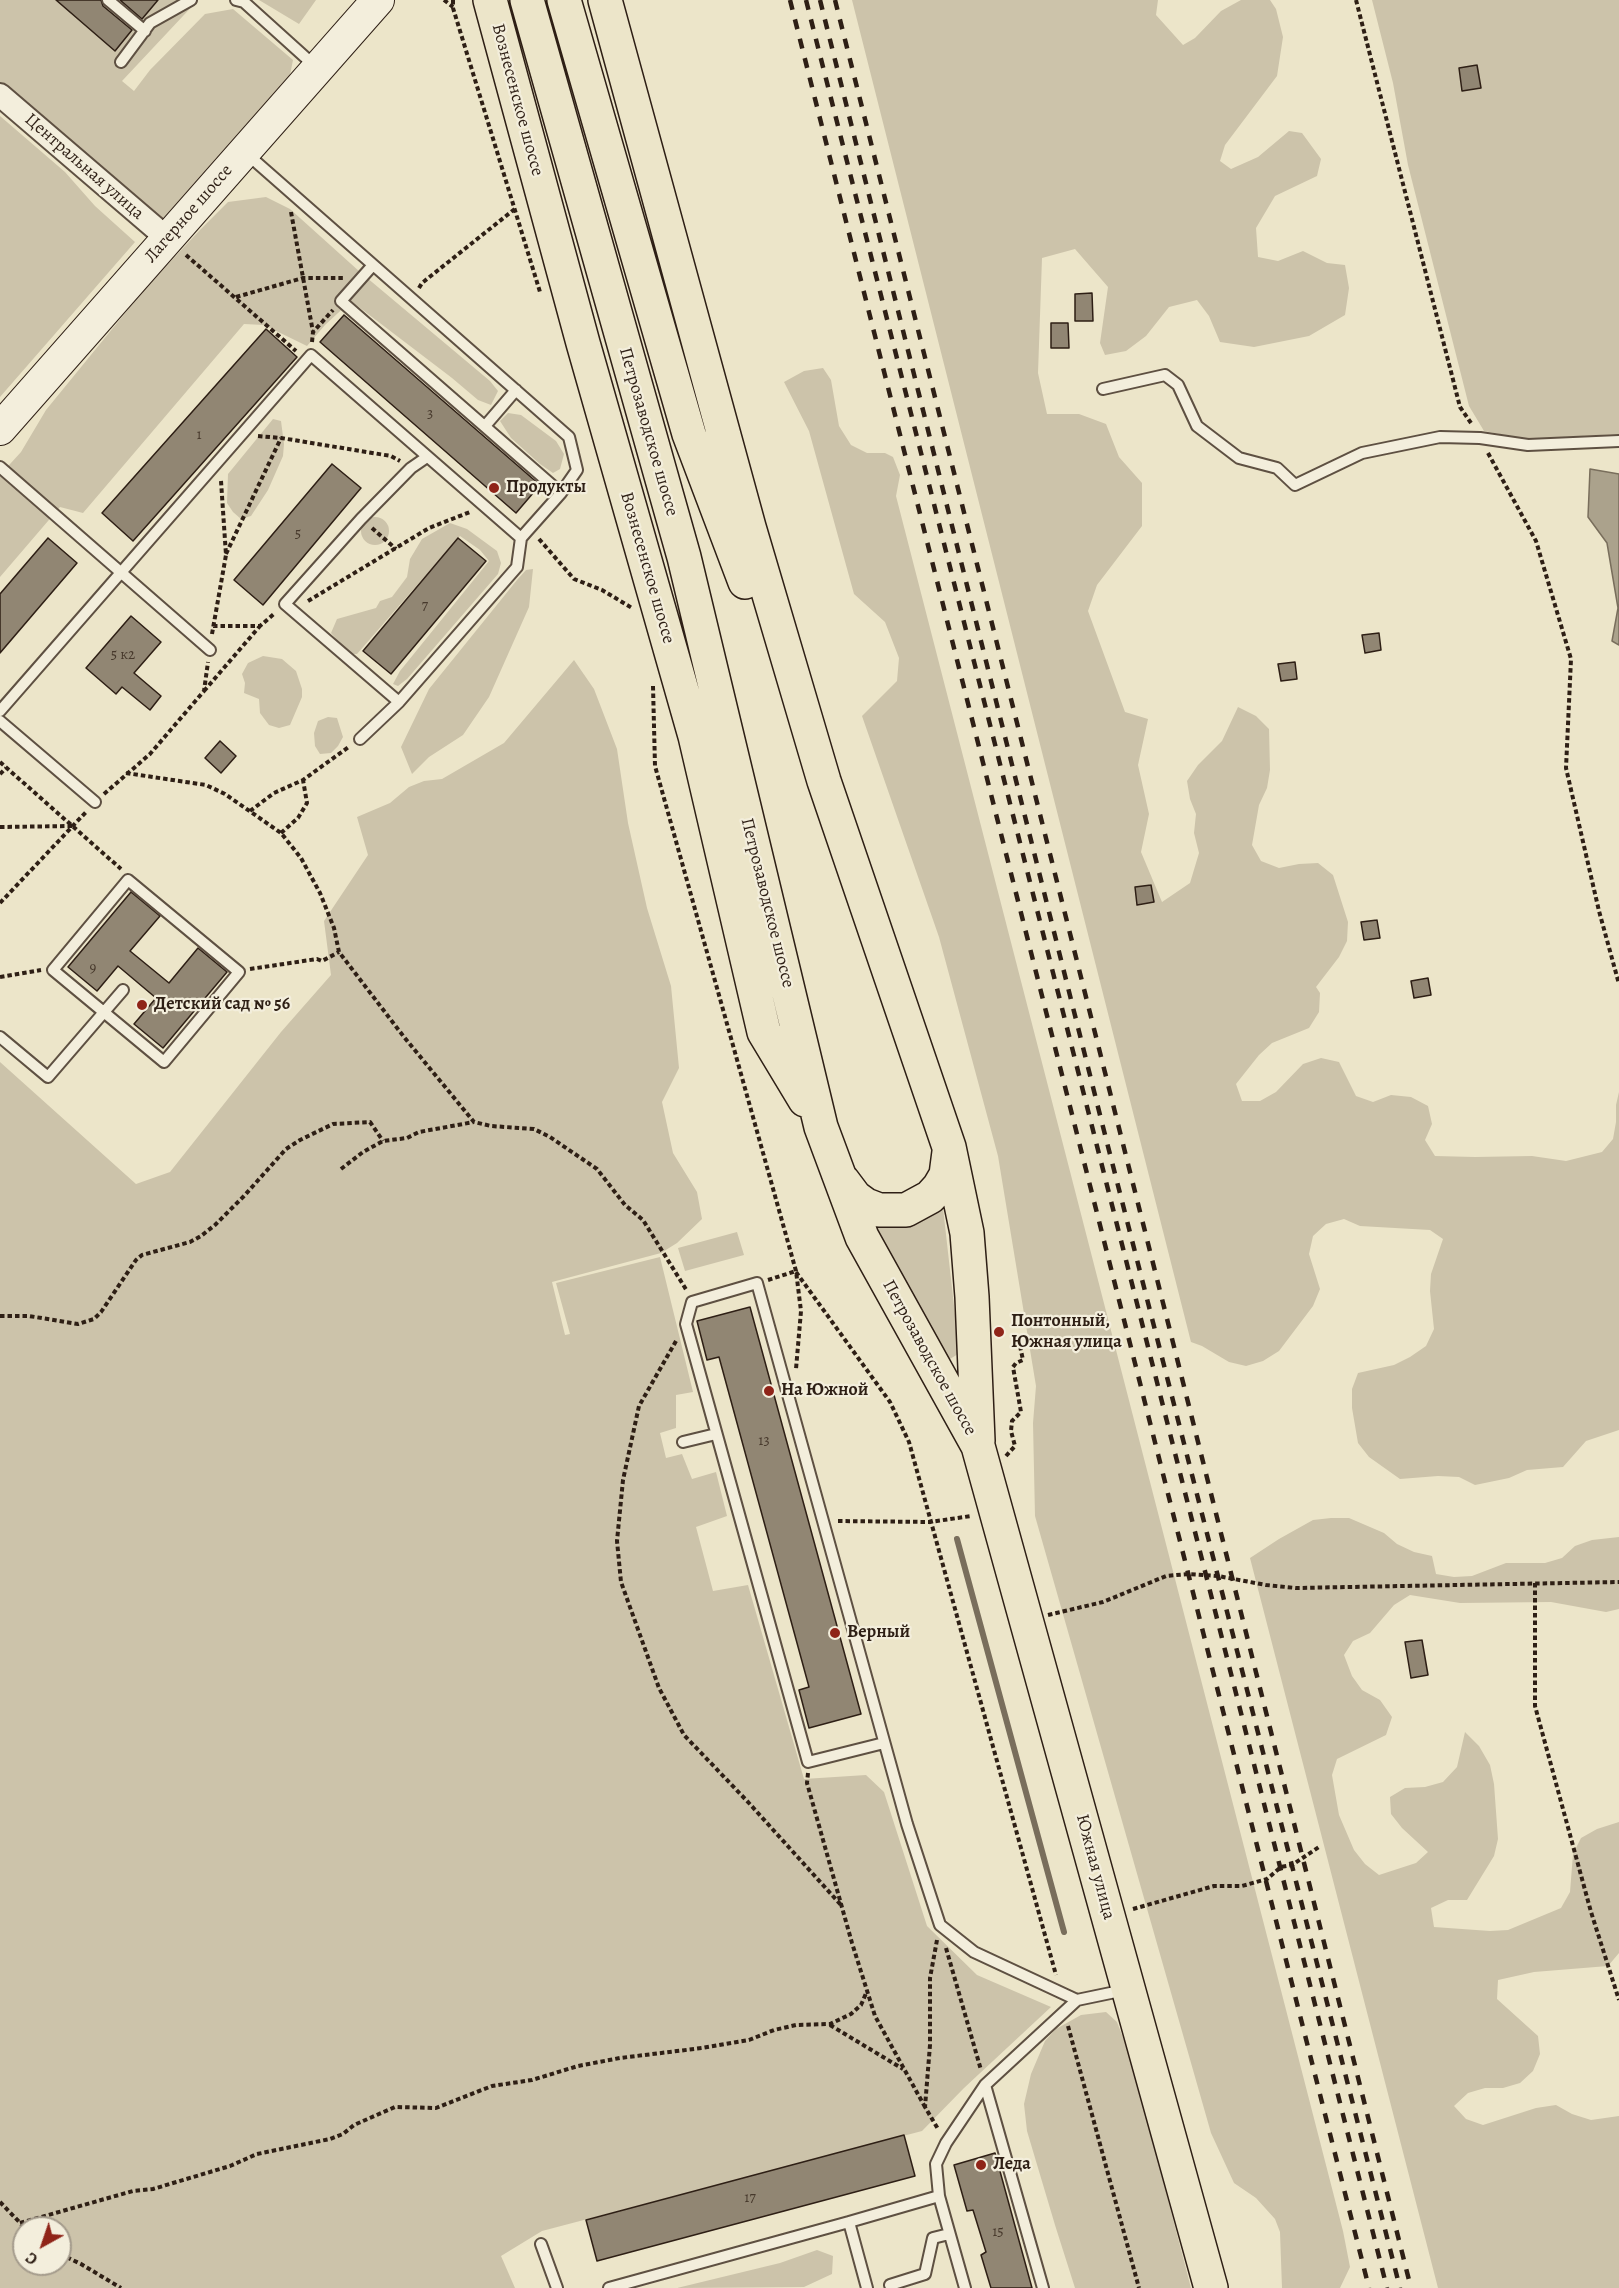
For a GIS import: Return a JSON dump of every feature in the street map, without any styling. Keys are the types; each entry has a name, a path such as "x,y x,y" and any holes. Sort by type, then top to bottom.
{"main road":[{"name":"Вознесенское шоссе","path":"490,0 583,343 695,736 764,1032 821,1127"},
{"name":"Петрозаводское шоссе","path":"527,0 684,557 821,1127 862,1237 991,1452"},
{"path":"564,0 689,434 710,493 824,781"},
{"name":"Петрозаводское шоссе","path":"605,0 749,526 824,781 949,1148 967,1233 972,1297 991,1452"},
{"path":"839,1174 846,1186 866,1205 879,1210 906,1210 930,1197 939,1187 949,1161 949,1148"},
{"name":"Южная улица","path":"991,1452 999,1515 1212,2288"}],"street":[{"name":"Лагерное шоссе","path":"0,429 378,0"},
{"name":"Центральная улица","path":"0,95 168,238"}],"lane":[{"path":"108,0 145,31"},
{"path":"121,62 150,23 190,0"},
{"path":"236,0 244,2 318,68"},
{"path":"244,152 569,437 577,470 561,493 521,538 517,567 399,702 360,739"},
{"path":"373,265 341,301 561,493"},
{"path":"0,711 309,358 521,538"},
{"path":"1103,389 1165,375 1179,385 1197,426 1239,458 1277,468 1295,485 1362,453 1440,437 1480,438 1528,445 1619,441"},
{"path":"485,426 516,390"},
{"path":"399,702 285,604 361,519 411,468 428,457"},
{"path":"0,467 210,650"},
{"path":"0,721 95,802"},
{"path":"128,880 239,972 164,1062 53,970 128,880"},
{"path":"0,1037 48,1077 123,990"},
{"path":"884,1743 808,1762 686,1324 692,1302 757,1283 907,1824 940,1925 974,1952 1077,2000"},
{"path":"683,1443 716,1434"},
{"path":"965,2288 939,2196 936,2164 946,2143 985,2085 1064,2010 1077,2000 1129,1990"},
{"path":"985,2085 1043,2288"},
{"path":"609,2288 939,2196"},
{"path":"849,2222 867,2288"},
{"path":"890,2284 925,2274 933,2238 949,2234"},
{"path":"541,2244 557,2288"}],"path":[{"path":"444,0 453,8"},
{"path":"453,0 453,8 542,299"},
{"path":"1356,0 1460,407 1480,438 1536,541 1570,660 1566,768 1599,911 1619,984"},
{"path":"287,189 313,333 309,358"},
{"path":"411,298 422,283 516,208"},
{"path":"168,238 309,358"},
{"path":"235,297 303,279 361,278"},
{"path":"313,333 341,301"},
{"path":"241,435 281,438 391,456 411,468"},
{"path":"226,555 281,438"},
{"path":"204,691 226,555 219,460"},
{"path":"0,903 95,802 150,754 260,626 285,604 304,603 429,528 484,506"},
{"path":"361,519 396,549"},
{"path":"530,529 574,579 602,590 632,608 629,597"},
{"path":"213,626 260,626"},
{"path":"650,675 653,686 655,766 796,1271 801,1311 798,1361 789,1398"},
{"path":"250,811 274,793 303,780 360,739"},
{"path":"0,762 123,871 128,880"},
{"path":"0,774 6,768"},
{"path":"126,773 206,785 225,794 281,833 301,858 320,893 334,928 339,951 474,1122"},
{"path":"281,833 298,818 307,803 303,780"},
{"path":"0,827 72,826"},
{"path":"239,972 317,959 322,961 339,951"},
{"path":"0,976 45,969 53,970"},
{"path":"0,1316 29,1317 78,1324 94,1319 102,1312 136,1260 142,1256 190,1242 201,1236 244,1196 286,1149 300,1140 333,1124 370,1122 383,1141"},
{"path":"341,1169 363,1152 383,1141 407,1138 419,1132 474,1122 490,1126 534,1129 550,1137 597,1169 625,1204 642,1220 692,1302"},
{"path":"757,1283 796,1271"},
{"path":"796,1271 890,1402 909,1442 1060,1991"},
{"path":"686,1324 639,1406 623,1480 618,1541 621,1582 659,1688 684,1736 841,1905"},
{"path":"991,1452 1015,1446 1010,1425 1016,1415 1022,1412 1014,1367 1016,1363 1023,1360 1020,1346"},
{"path":"823,1521 930,1522 974,1516 976,1507"},
{"path":"1073,1610 1103,1602 1166,1576 1188,1574 1218,1576 1296,1588 1619,1582"},
{"path":"1535,1583 1535,1706 1591,1912 1619,2000"},
{"path":"808,1762 807,1783 875,2016 903,2070 946,2143"},
{"path":"1108,1917 1187,1892 1214,1886 1242,1886 1266,1879 1319,1847"},
{"path":"940,1925 985,2085"},
{"path":"925,2107 930,2044 930,1978 940,1925"},
{"path":"45,2216 133,2191 153,2189 230,2166 257,2154 330,2139 343,2134 354,2125 395,2107 436,2109 492,2085 532,2080 578,2066 737,2042 796,2025 830,2024 851,2014 861,2005 867,1991"},
{"path":"1064,2010 1140,2288"},
{"path":"830,2024 903,2070"},
{"path":"0,2202 13,2216"},
{"path":"72,2260 121,2288"}],"shaded area":[{"path":"0,0 198,0 122,81 134,91 150,70 205,14 233,9 293,60 290,75 162,225 0,88"},
{"path":"259,0 316,0 299,24"},
{"path":"852,0 1158,0 1156,15 1183,45 1195,38 1221,11 1241,0 1270,0 1276,9 1283,37 1277,76 1225,145 1220,161 1231,169 1258,157 1289,131 1302,133 1321,159 1317,176 1275,196 1256,228 1258,257 1278,261 1303,251 1327,263 1345,265 1349,288 1345,315 1309,336 1254,347 1220,342 1209,316 1197,300 1169,307 1146,336 1126,351 1105,355 1100,343 1108,287 1075,249 1042,258 1038,373 1047,414 1079,414 1106,424 1119,457 1142,483 1142,526 1097,585 1088,611 1125,712 1148,719 1138,765 1149,814 1141,852 1162,902 1190,883 1199,853 1194,833 1196,814 1190,799 1187,781 1198,765 1222,741 1238,707 1256,716 1269,729 1270,770 1267,788 1259,805 1252,845 1261,861 1279,868 1318,863 1333,875 1348,922 1347,941 1339,957 1316,987 1320,993 1319,1012 1309,1028 1272,1043 1259,1055 1236,1084 1242,1101 1260,1101 1276,1092 1303,1064 1321,1058 1339,1062 1356,1096 1373,1102 1391,1095 1411,1097 1428,1106 1432,1124 1425,1140 1435,1156 1532,1156 1566,1161 1602,1152 1613,1139 1619,1092 1619,1430 1586,1441 1563,1467 1527,1470 1509,1478 1475,1485 1459,1477 1400,1479 1369,1457 1358,1443 1352,1408 1352,1389 1358,1373 1394,1365 1410,1357 1426,1346 1434,1329 1430,1291 1431,1274 1443,1239 1430,1230 1360,1226 1344,1219 1326,1224 1313,1236 1309,1254 1320,1289 1313,1306 1279,1351 1263,1361 1246,1366 1229,1362 1191,1342"},
{"path":"1372,0 1619,0 1619,434 1527,439 1484,431 1469,406 1408,165 1393,83"},
{"path":"0,116 65,172 95,206 135,242 0,397"},
{"path":"266,197 290,209 360,272 490,381 498,391 491,405 478,400 351,301 325,325 307,346 264,325 244,324 83,513 60,507 0,577 0,475 21,452 46,410 144,290 199,231 228,202"},
{"path":"823,368 831,380 839,426 851,445 867,453 885,453 893,457 900,475 896,496 1343,2231 1350,2267 1340,2288 1282,2288 1280,2232 1275,2219 1256,2198 1234,2183 1211,2133 1035,1516 1033,1423 1036,1386 998,1156 939,937 862,716 897,681 899,658 885,622 854,594 809,431 784,382 804,371"},
{"path":"508,413 521,415 556,441 564,454 560,469 553,473 511,438 500,421"},
{"path":"273,419 281,421 283,456 268,490 251,516 241,519 227,503 228,474"},
{"path":"1590,469 1619,474 1619,645 1612,641 1618,608 1607,543 1588,517"},
{"path":"375,517 385,521 389,531 385,541 375,545 365,541 361,531 365,521"},
{"path":"450,523 467,529 497,551 501,563 498,574 407,679 398,686 393,684 400,671 489,561 480,550 460,536 357,654 350,654 331,633 337,619 376,608 380,601 392,597 407,577 410,559 422,539"},
{"path":"533,569 529,607 489,697 463,735 429,757 412,774 401,747 429,689 517,580 526,570"},
{"path":"263,656 282,659 296,671 302,697 290,725 279,728 269,725 260,713 259,699 244,693 245,683 242,674 248,663"},
{"path":"574,660 594,689 617,749 628,823 647,908 671,986 679,1068 662,1102 673,1153 697,1192 702,1219 677,1243 661,1253 552,1282 565,1335 570,1334 556,1283 660,1257 693,1392 676,1395 676,1428 660,1433 666,1458 682,1454 692,1479 716,1472 727,1516 696,1527 713,1591 748,1585 804,1779 866,1775 884,1792 927,1926 977,1975 1051,2007 964,2088 922,2131 542,2231 501,2256 515,2288 0,2288 0,1062 136,1184 170,1172 281,1032 331,975 324,921 368,855 357,817 390,803 409,787 424,781 442,779 504,743"},
{"path":"328,717 337,718 343,737 331,753 320,754 315,746 314,733 318,721"},
{"path":"942,1199 959,1350 958,1354 950,1359 945,1358 869,1220"},
{"path":"737,1232 744,1255 685,1271 678,1248"},
{"path":"1349,1518 1384,1533 1397,1544 1414,1552 1432,1556 1436,1574 1454,1577 1472,1576 1506,1563 1545,1563 1562,1558 1575,1546 1592,1540 1619,1537 1619,1609 1606,1612 1551,1602 1460,1603 1410,1595 1394,1605 1370,1633 1353,1641 1344,1655 1352,1676 1362,1690 1380,1700 1392,1717 1386,1735 1337,1759 1332,1775 1339,1815 1354,1850 1365,1864 1379,1875 1416,1863 1428,1852 1402,1828 1391,1814 1390,1797 1405,1788 1425,1787 1443,1782 1457,1767 1465,1732 1479,1746 1490,1765 1494,1784 1498,1839 1494,1856 1467,1900 1448,1900 1431,1908 1434,1927 1508,1930 1561,1908 1570,1892 1573,1854 1581,1838 1597,1829 1619,1822 1619,1953 1608,1966 1534,1972 1498,1980 1497,1999 1538,2036 1540,2054 1533,2071 1520,2083 1468,2093 1454,2106 1466,2119 1483,2125 1536,2108 1556,2105 1572,2114 1591,2120 1619,2116 1619,2288 1438,2288 1250,1558 1313,1520"},
{"path":"1106,2012 1117,2022 1131,2058 1191,2288 1075,2288 1055,2225 1027,2131 1024,2104 1031,2074 1045,2041 1056,2029 1081,2015"},
{"path":"817,2250 833,2256 832,2274 804,2287 677,2288 780,2263"}],"building":[{"path":"56,0 101,0 103,6 132,30 115,51"},
{"path":"120,0 158,0 142,19"},
{"path":"1477,65 1481,88 1462,91 1459,68"},
{"path":"1092,293 1093,321 1075,321 1075,294"},
{"path":"344,315 540,485 516,513 320,342"},
{"path":"1051,323 1068,323 1069,348 1051,348"},
{"path":"266,329 297,357 133,541 102,513"},
{"path":"332,464 361,488 263,605 234,580"},
{"path":"48,538 77,563 0,653 0,594"},
{"path":"458,538 486,561 391,674 363,651"},
{"path":"131,616 161,642 134,673 161,696 150,710 122,687 116,694 86,668"},
{"path":"1379,633 1381,650 1365,653 1362,635"},
{"path":"1295,662 1297,679 1281,681 1278,664"},
{"path":"220,741 236,756 221,773 205,758"},
{"path":"1151,885 1154,902 1137,905 1135,887"},
{"path":"131,892 160,916 130,951 169,983 198,948 227,972 163,1048 134,1024 156,998 118,966 97,991 68,967"},
{"path":"1377,920 1380,938 1364,940 1361,922"},
{"path":"1428,978 1431,995 1414,998 1411,981"},
{"path":"750,1307 861,1714 809,1728 799,1690 809,1687 719,1357 707,1360 697,1321"},
{"path":"1422,1640 1428,1675 1411,1678 1405,1642"},
{"path":"904,2135 915,2176 597,2261 586,2220"},
{"path":"995,2153 1032,2288 991,2288 981,2255 986,2252 973,2210 967,2211 954,2165"}],"waterway":[{"path":"957,1539 1064,1932"}],"railway":[{"path":"790,0 1369,2288"},
{"path":"806,0 1387,2288"},
{"path":"820,0 1101,1119 1400,2288"},
{"path":"835,0 1411,2288"}],"place":[{"name":"Продукты","path":"494,488"},
{"name":"Детский сад № 56","path":"142,1005"},
{"name":"Понтонный, Южная улица","path":"999,1332"},
{"name":"На Южной","path":"769,1391"},
{"name":"Верный","path":"835,1633"},
{"name":"Леда","path":"981,2165"}]}
